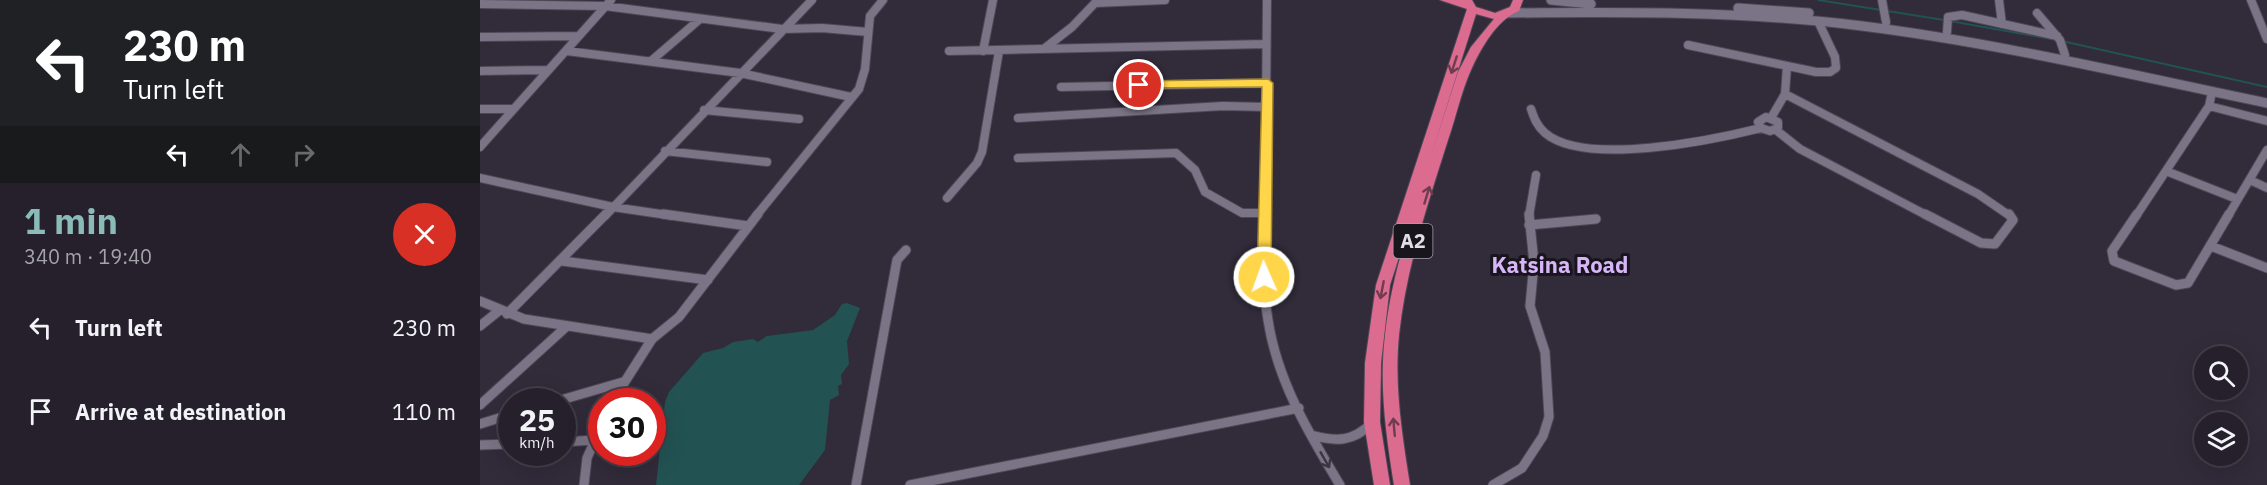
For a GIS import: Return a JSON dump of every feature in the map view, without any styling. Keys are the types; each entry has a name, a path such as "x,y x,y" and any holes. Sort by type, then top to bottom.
{"highway":[{"path":"1445,0 1470,6 1486,15 1507,14"},
{"name":"A2","path":"1402,485 1392,404 1391,357 1399,292 1464,72 1477,47 1507,14 1515,9 1518,0"},
{"name":"A2","path":"1382,485 1372,422 1373,363 1383,285 1470,6"}],"main road":[{"path":"1551,0 1583,4 1885,14 1947,25 2065,55 2267,96"},
{"path":"1507,14 1581,10 1818,21 1968,43 2267,103"}],"street":[{"path":"480,147 611,0"},
{"path":"480,326 503,312 562,261 704,110 812,0"},
{"path":"620,388 652,339 679,317 864,78 870,16 883,0"},
{"path":"983,51 993,0"},
{"path":"1045,48 1072,27 1095,3 1165,0"},
{"path":"1267,0 1268,83 1262,250 1268,320 1272,343 1299,408 1311,435 1340,485"},
{"path":"1882,0 1885,14"},
{"path":"1999,0 2002,24"},
{"path":"2251,0 2267,39"},
{"path":"480,4 605,6 782,29 822,28 868,32"},
{"path":"2037,13 2059,40 2065,55"},
{"path":"1947,25 1952,15 1962,15 2059,40"},
{"path":"651,61 700,19"},
{"path":"1688,45 1826,72 1836,68 1835,57 1818,21"},
{"path":"480,37 578,36"},
{"path":"949,51 1266,44"},
{"path":"567,51 740,73 851,97"},
{"path":"947,198 973,168 981,152 999,51"},
{"path":"1772,118 1785,94 1787,66"},
{"path":"480,71 548,70"},
{"path":"1061,87 1268,83"},
{"path":"2212,92 2209,106 2166,171 2128,222 2112,251 2112,258 2118,263 2181,286 2188,283 2267,150"},
{"path":"1531,109 1537,124 1549,135 1570,143 1594,146 1649,147 1701,141 1761,128 1776,130 1800,149 1981,243 1995,244 2013,220 2008,213 1978,194 1785,94"},
{"path":"1018,118 1223,106 1267,107"},
{"path":"2209,106 2267,121"},
{"path":"480,109 513,109"},
{"path":"704,110 799,119"},
{"path":"1761,128 1759,120 1772,118 1779,124 1776,130"},
{"path":"665,151 767,162"},
{"path":"1018,158 1176,153 1185,157 1200,176 1205,192 1242,213 1265,213"},
{"path":"2166,171 2237,200"},
{"path":"1493,485 1522,468 1543,436 1549,417 1545,352 1530,306 1534,263 1528,209 1536,175"},
{"path":"480,178 613,207 748,226"},
{"path":"2250,180 2267,188"},
{"path":"1529,225 1596,219"},
{"path":"2211,246 2267,268"},
{"path":"856,485 897,260 906,250"},
{"path":"562,261 708,280"},
{"path":"480,301 503,312 566,327 652,339"},
{"path":"480,405 566,327"},
{"path":"576,396 623,382"},
{"path":"910,485 1299,408"},
{"path":"480,424 498,418"},
{"path":"1311,435 1332,441 1355,439 1372,422"},
{"path":"480,445 498,444"},
{"path":"584,485 588,454"}],"shaded area":[{"path":"847,303 860,308 847,341 849,364 841,375 842,384 838,386 839,395 830,400 825,450 799,485 656,485 658,466 666,466 666,400 669,392 703,353 723,348 733,342 753,339 758,342 767,336 813,330 835,315 842,304"}],"waterway":[{"path":"1818,0 1944,20"},
{"path":"1950,21 2057,40"},
{"path":"2062,41 2267,87"}],"district":[{"name":"Katsina Road","path":"1560,265"}],"route":[{"path":"1139,85 1268,83 1266,190 1262,250 1264,277"}]}
